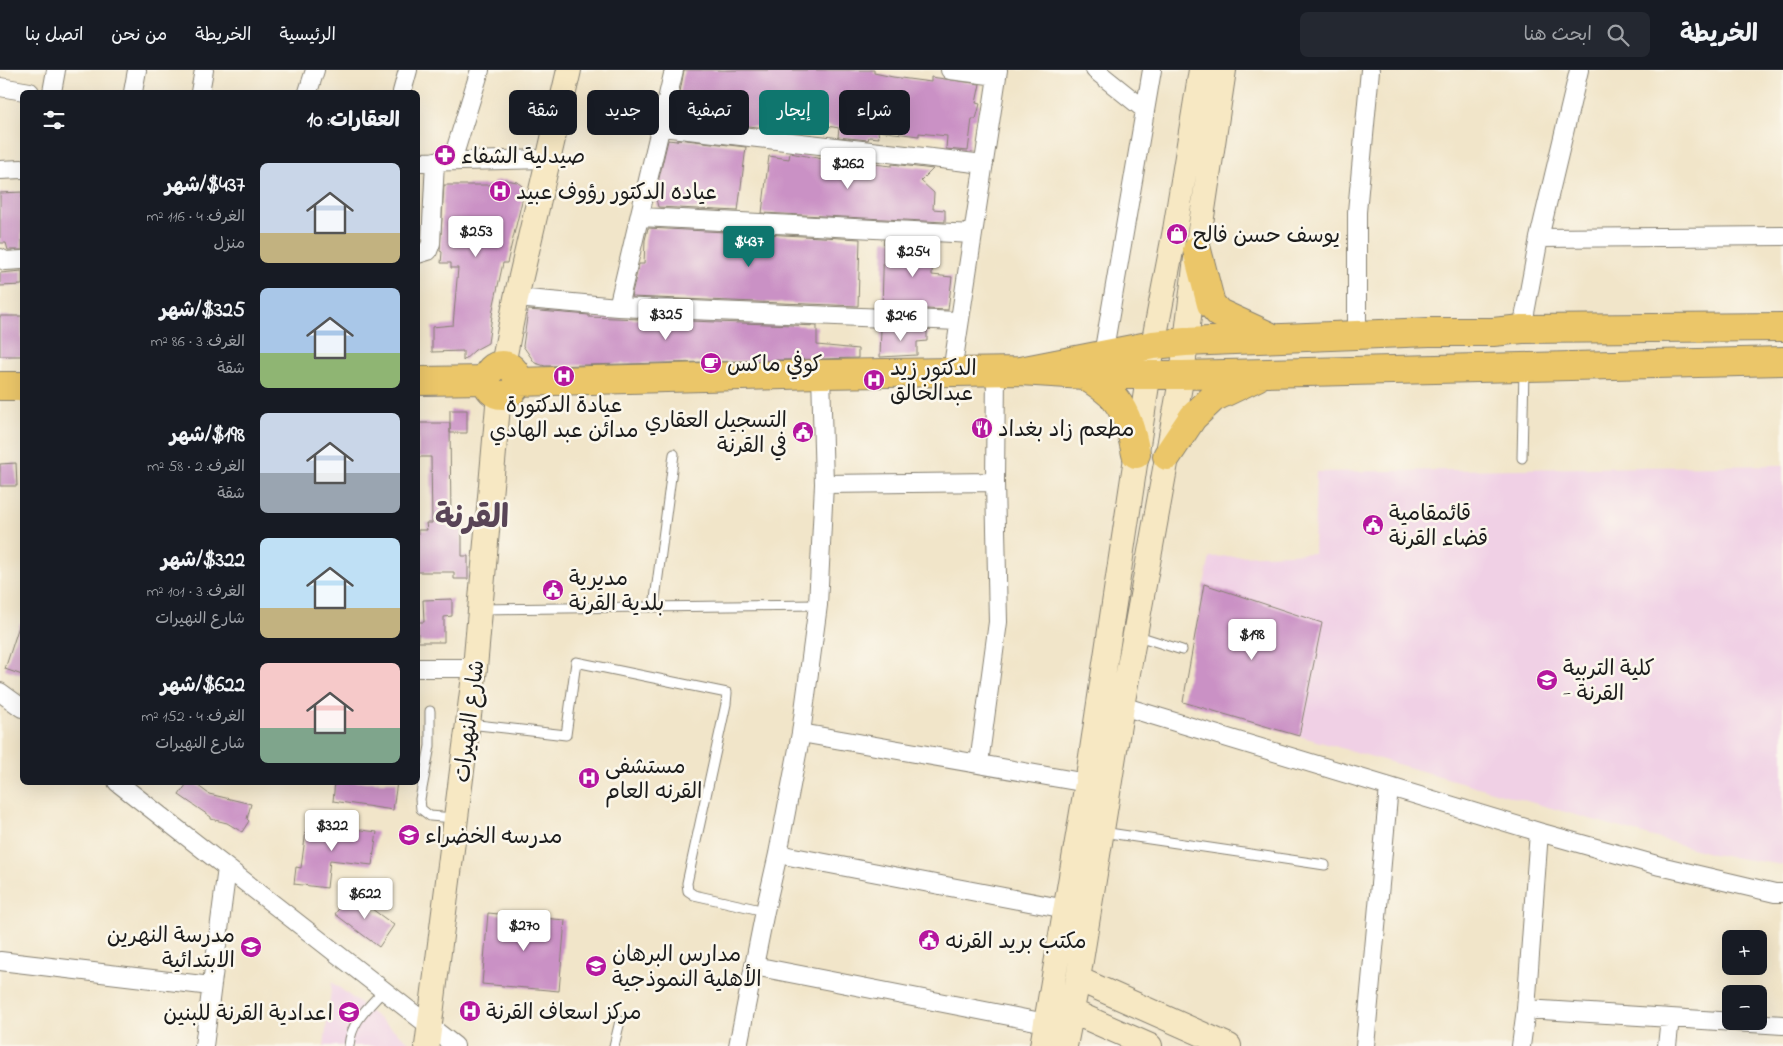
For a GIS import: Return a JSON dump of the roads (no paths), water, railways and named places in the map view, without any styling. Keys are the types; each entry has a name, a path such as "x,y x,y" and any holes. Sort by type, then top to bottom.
{"main road":[{"name":"شارع النهيرات","path":"428,1035 469,724 501,380 516,298 569,70"},
{"path":"1044,1035 1087,783 1136,454 1201,70"},
{"path":"1065,1046 1078,979 1122,706 1182,375 1197,250 1224,70"},
{"path":"1197,250 1211,304 1224,316 1275,339"},
{"path":"1008,371 1154,345 1185,342 1428,332 1494,332 1522,329 1783,328"},
{"path":"1428,332 1432,347 1432,371"},
{"path":"1494,332 1496,367"},
{"path":"420,381 1008,371 1084,375 1182,375 1432,371 1524,366 1783,361"},
{"path":"1167,456 1193,417 1213,398 1265,373"},
{"path":"1084,375 1114,398 1124,412 1136,454"},
{"path":"0,386 20,386"},
{"path":"1078,979 1229,1046"},
{"path":"1071,1011 1150,1046"}],"street":[{"path":"52,90 56,70"},
{"path":"133,90 137,70"},
{"path":"200,90 204,70"},
{"path":"309,90 314,70"},
{"path":"403,90 408,70"},
{"path":"420,253 428,251 431,243 435,161 480,70"},
{"path":"618,307 641,217 674,70"},
{"path":"950,70 998,73 952,372"},
{"path":"1095,70 1145,110"},
{"path":"1103,355 1152,70"},
{"path":"1357,336 1357,212 1370,70"},
{"path":"1522,329 1539,238 1579,70"},
{"path":"0,87 20,90"},
{"path":"662,127 984,164"},
{"path":"435,161 548,159"},
{"path":"0,170 20,169"},
{"path":"641,217 973,234"},
{"path":"1539,238 1783,236"},
{"path":"0,258 4,261 20,260"},
{"path":"516,298 618,307 959,321"},
{"path":"979,763 998,622 995,482 1008,371"},
{"path":"738,1046 801,732 818,605 824,484 820,374"},
{"path":"824,484 995,482"},
{"path":"420,668 475,668"},
{"path":"0,692 20,707"},
{"path":"1122,706 1539,832 1660,866 1775,893 1783,893"},
{"path":"801,732 1087,783"},
{"path":"122,785 384,990 428,1035 455,1046"},
{"path":"1364,1046 1389,787"},
{"path":"1521,1046 1526,1009 1539,832"},
{"path":"778,854 1066,909"},
{"path":"204,1046 227,868"},
{"path":"0,961 211,986"},
{"path":"754,966 1044,1035"},
{"path":"1526,1009 1783,1025"},
{"path":"1667,1046 1670,1018"}],"lane":[{"path":"1522,458 1524,366"},
{"path":"654,607 674,454"},
{"path":"480,609 818,605"},
{"path":"1135,635 1182,650"},
{"path":"469,724 566,735 576,662 727,693 687,882 688,891 694,895 764,911"},
{"path":"430,711 430,746 420,799 421,809 430,816 457,818"},
{"path":"1102,832 1325,865"},
{"path":"349,1046 350,1034 360,1017 384,990"},
{"path":"614,1046 620,1021"}],"place":[{"name":"صيدلية الشفاء","path":"445,155"},
{"name":"عياده الدكتور رؤوف عبيد","path":"500,191"},
{"name":"يوسف حسن فالح","path":"1177,234"},
{"name":"كوفي ماكس","path":"711,363"},
{"name":"عيادة الدكتورة مدائن عبد الهادي","path":"564,376"},
{"name":"الدكتور زيد عبدالخالق","path":"874,380"},
{"name":"مطعم زاد بغداد","path":"982,428"},
{"name":"التسجيل العقاري في القرنة","path":"803,432"},
{"name":"قائمقامية قضاء القرنة","path":"1373,525"},
{"name":"مديرية بلدية القرنة","path":"553,590"},
{"name":"كلية التربية - القرنة","path":"1547,680"},
{"name":"مستشفى القرنه العام","path":"589,778"},
{"name":"مدرسه الخضراء","path":"409,835"},
{"name":"مكتب بريد القرنه","path":"929,940"},
{"name":"مدرسة النهرين الابتدائية","path":"251,947"},
{"name":"مدارس البرهان الأهلية النموذجية","path":"596,966"},
{"name":"مركز اسعاف القرنة","path":"470,1011"},
{"name":"اعدادية القرنة للبنين","path":"349,1012"}],"district":[{"name":"القرنة","path":"472,516"}]}
